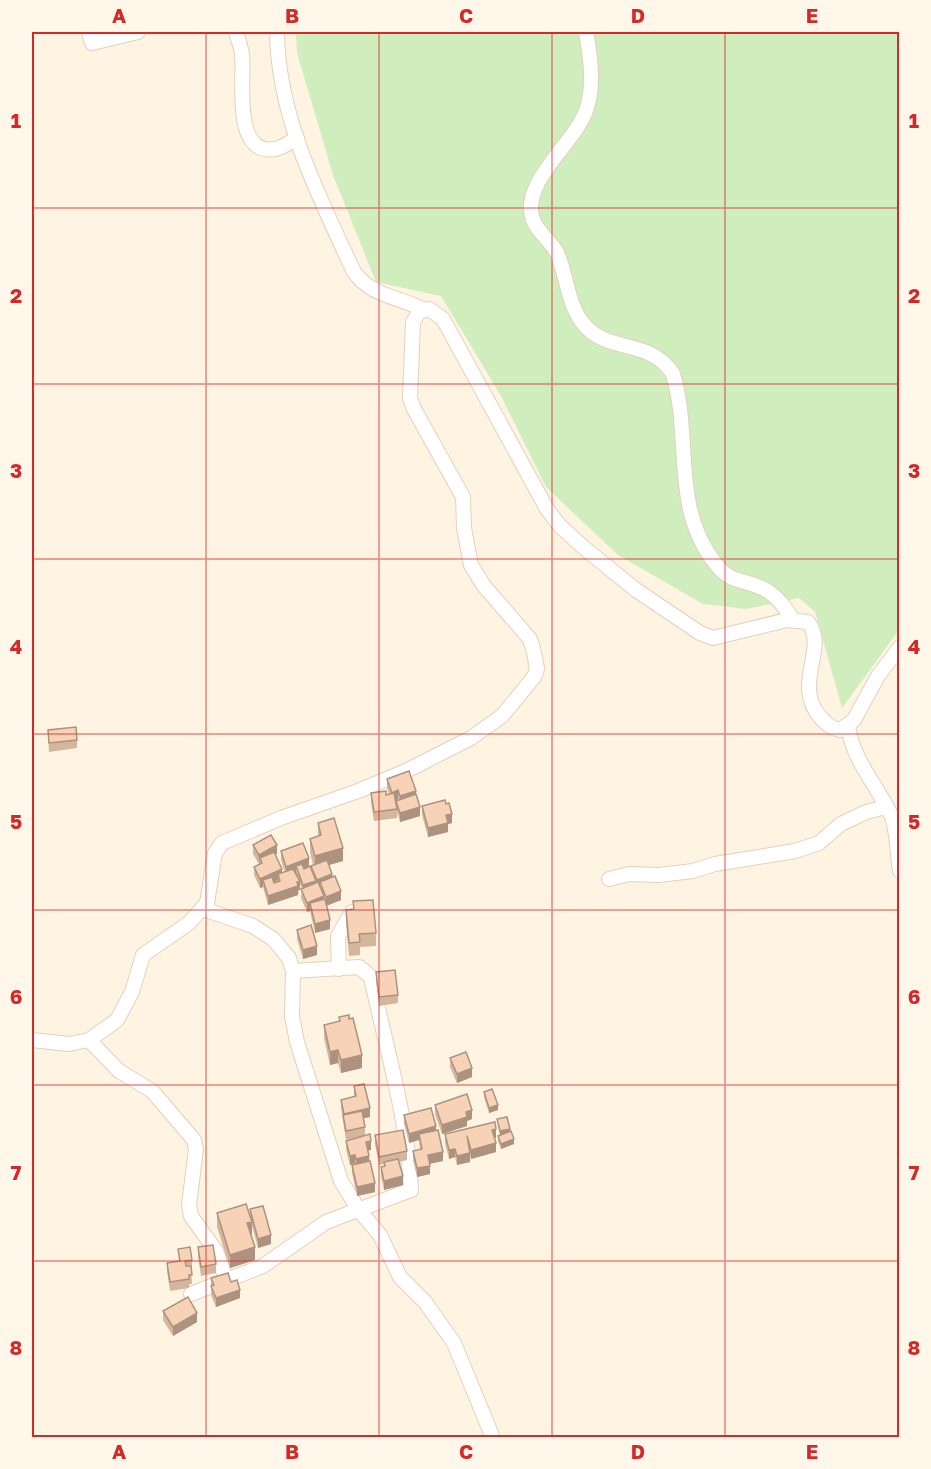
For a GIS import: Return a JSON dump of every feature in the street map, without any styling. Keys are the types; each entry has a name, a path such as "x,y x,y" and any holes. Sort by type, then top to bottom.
{"street":[{"path":"89,32 92,43 137,32"},
{"path":"236,32 242,54 243,120 250,138 261,147 275,149 297,138"},
{"path":"277,32 285,98 297,138 320,200 363,285 381,296 398,299 424,310 436,312 443,319 547,509 560,526 636,590 700,633 713,638 793,620 808,622 814,630 816,640 807,690 813,706 831,728 840,730 848,726 900,647"},
{"path":"586,32 589,53 588,104 578,126 535,189 533,219 556,253 573,306 588,329 606,340 658,356 673,374 691,519 704,548 726,575 766,590 793,620"},
{"path":"32,1040 69,1044 89,1040 117,1020 132,992 143,955 151,947 189,923 203,909 211,886 215,853 222,843 281,818 358,792 471,738 502,716 534,677 537,669 530,639 484,586 471,565 464,528 463,497 410,398 413,322 416,315 424,310"},
{"path":"848,726 850,740 860,762 892,818 900,872"},
{"path":"609,879 629,874 659,875 693,871 715,864 795,850 819,843 841,824 866,812 886,807"},
{"path":"203,909 253,926 283,949 294,971 292,1016 297,1042 341,1181 358,1209 380,1235 400,1277 425,1302 454,1343 493,1437"},
{"path":"339,969 338,936 341,927 352,912"},
{"path":"191,1294 271,1262 326,1222 411,1190 410,1164 371,977 359,967 294,971"},
{"path":"89,1040 119,1071 152,1091 194,1140 196,1149 189,1205 191,1216 216,1251 225,1279"}],"green space":[{"path":"296,32 899,32 899,630 842,708 815,612 799,598 746,609 703,604 618,555 546,487 501,396 441,296 376,282 333,175 297,53"}],"building":[{"path":"76,727 77,740 49,743 48,730"},
{"path":"409,771 416,791 400,796 398,790 392,793 387,779"},
{"path":"386,791 386,795 394,793 397,809 374,812 371,793"},
{"path":"416,794 420,807 400,813 396,801"},
{"path":"445,800 446,804 449,803 452,814 446,815 448,823 428,828 422,806"},
{"path":"334,818 343,848 315,856 310,839 321,835 318,823"},
{"path":"271,835 277,845 259,855 253,845"},
{"path":"303,843 309,858 286,867 281,851"},
{"path":"274,852 282,869 260,879 254,867 262,863 260,858"},
{"path":"327,860 332,874 317,880 311,866"},
{"path":"302,864 304,869 310,866 316,881 303,885 296,866"},
{"path":"293,869 300,881 297,882 298,886 268,896 263,880 272,877 274,883 280,881 278,874"},
{"path":"335,876 341,891 326,897 320,882"},
{"path":"318,882 324,896 307,903 301,889"},
{"path":"325,899 330,920 315,924 310,903"},
{"path":"373,900 376,933 359,934 360,942 349,943 346,910 354,909 353,901"},
{"path":"311,925 317,946 303,950 297,930"},
{"path":"395,970 398,995 379,997 376,972"},
{"path":"349,1015 349,1019 353,1018 362,1055 341,1060 338,1050 330,1052 324,1025 340,1021 339,1017"},
{"path":"466,1052 472,1068 457,1074 450,1058"},
{"path":"364,1084 370,1108 344,1114 341,1100 356,1096 354,1086"},
{"path":"492,1089 498,1105 489,1108 484,1092"},
{"path":"467,1094 472,1110 466,1112 467,1117 442,1125 435,1105"},
{"path":"431,1108 436,1126 409,1134 404,1115"},
{"path":"362,1111 365,1127 346,1131 343,1115"},
{"path":"507,1117 510,1129 500,1131 497,1119"},
{"path":"495,1122 496,1129 492,1130 496,1143 471,1150 467,1136 470,1153 457,1156 455,1149 449,1150 445,1134"},
{"path":"403,1130 407,1151 379,1157 375,1135"},
{"path":"438,1130 443,1152 428,1155 430,1166 417,1168 413,1151 422,1149 419,1134"},
{"path":"511,1131 514,1139 501,1144 498,1136"},
{"path":"370,1134 371,1141 366,1142 369,1156 356,1159 355,1155 350,1156 346,1141"},
{"path":"398,1159 403,1176 384,1181 381,1167 385,1166 384,1162"},
{"path":"370,1161 375,1183 357,1187 352,1165"},
{"path":"246,1204 252,1222 247,1223 255,1247 230,1255 217,1213"},
{"path":"263,1206 271,1235 258,1239 250,1209"},
{"path":"213,1245 216,1264 201,1267 198,1247"},
{"path":"190,1247 192,1260 185,1261 186,1266 191,1266 192,1275 189,1275 189,1279 170,1282 167,1263 180,1261 178,1249"},
{"path":"228,1273 231,1282 237,1280 240,1290 216,1298 211,1286 214,1285 211,1278"},
{"path":"188,1297 197,1313 173,1327 163,1311"}]}
